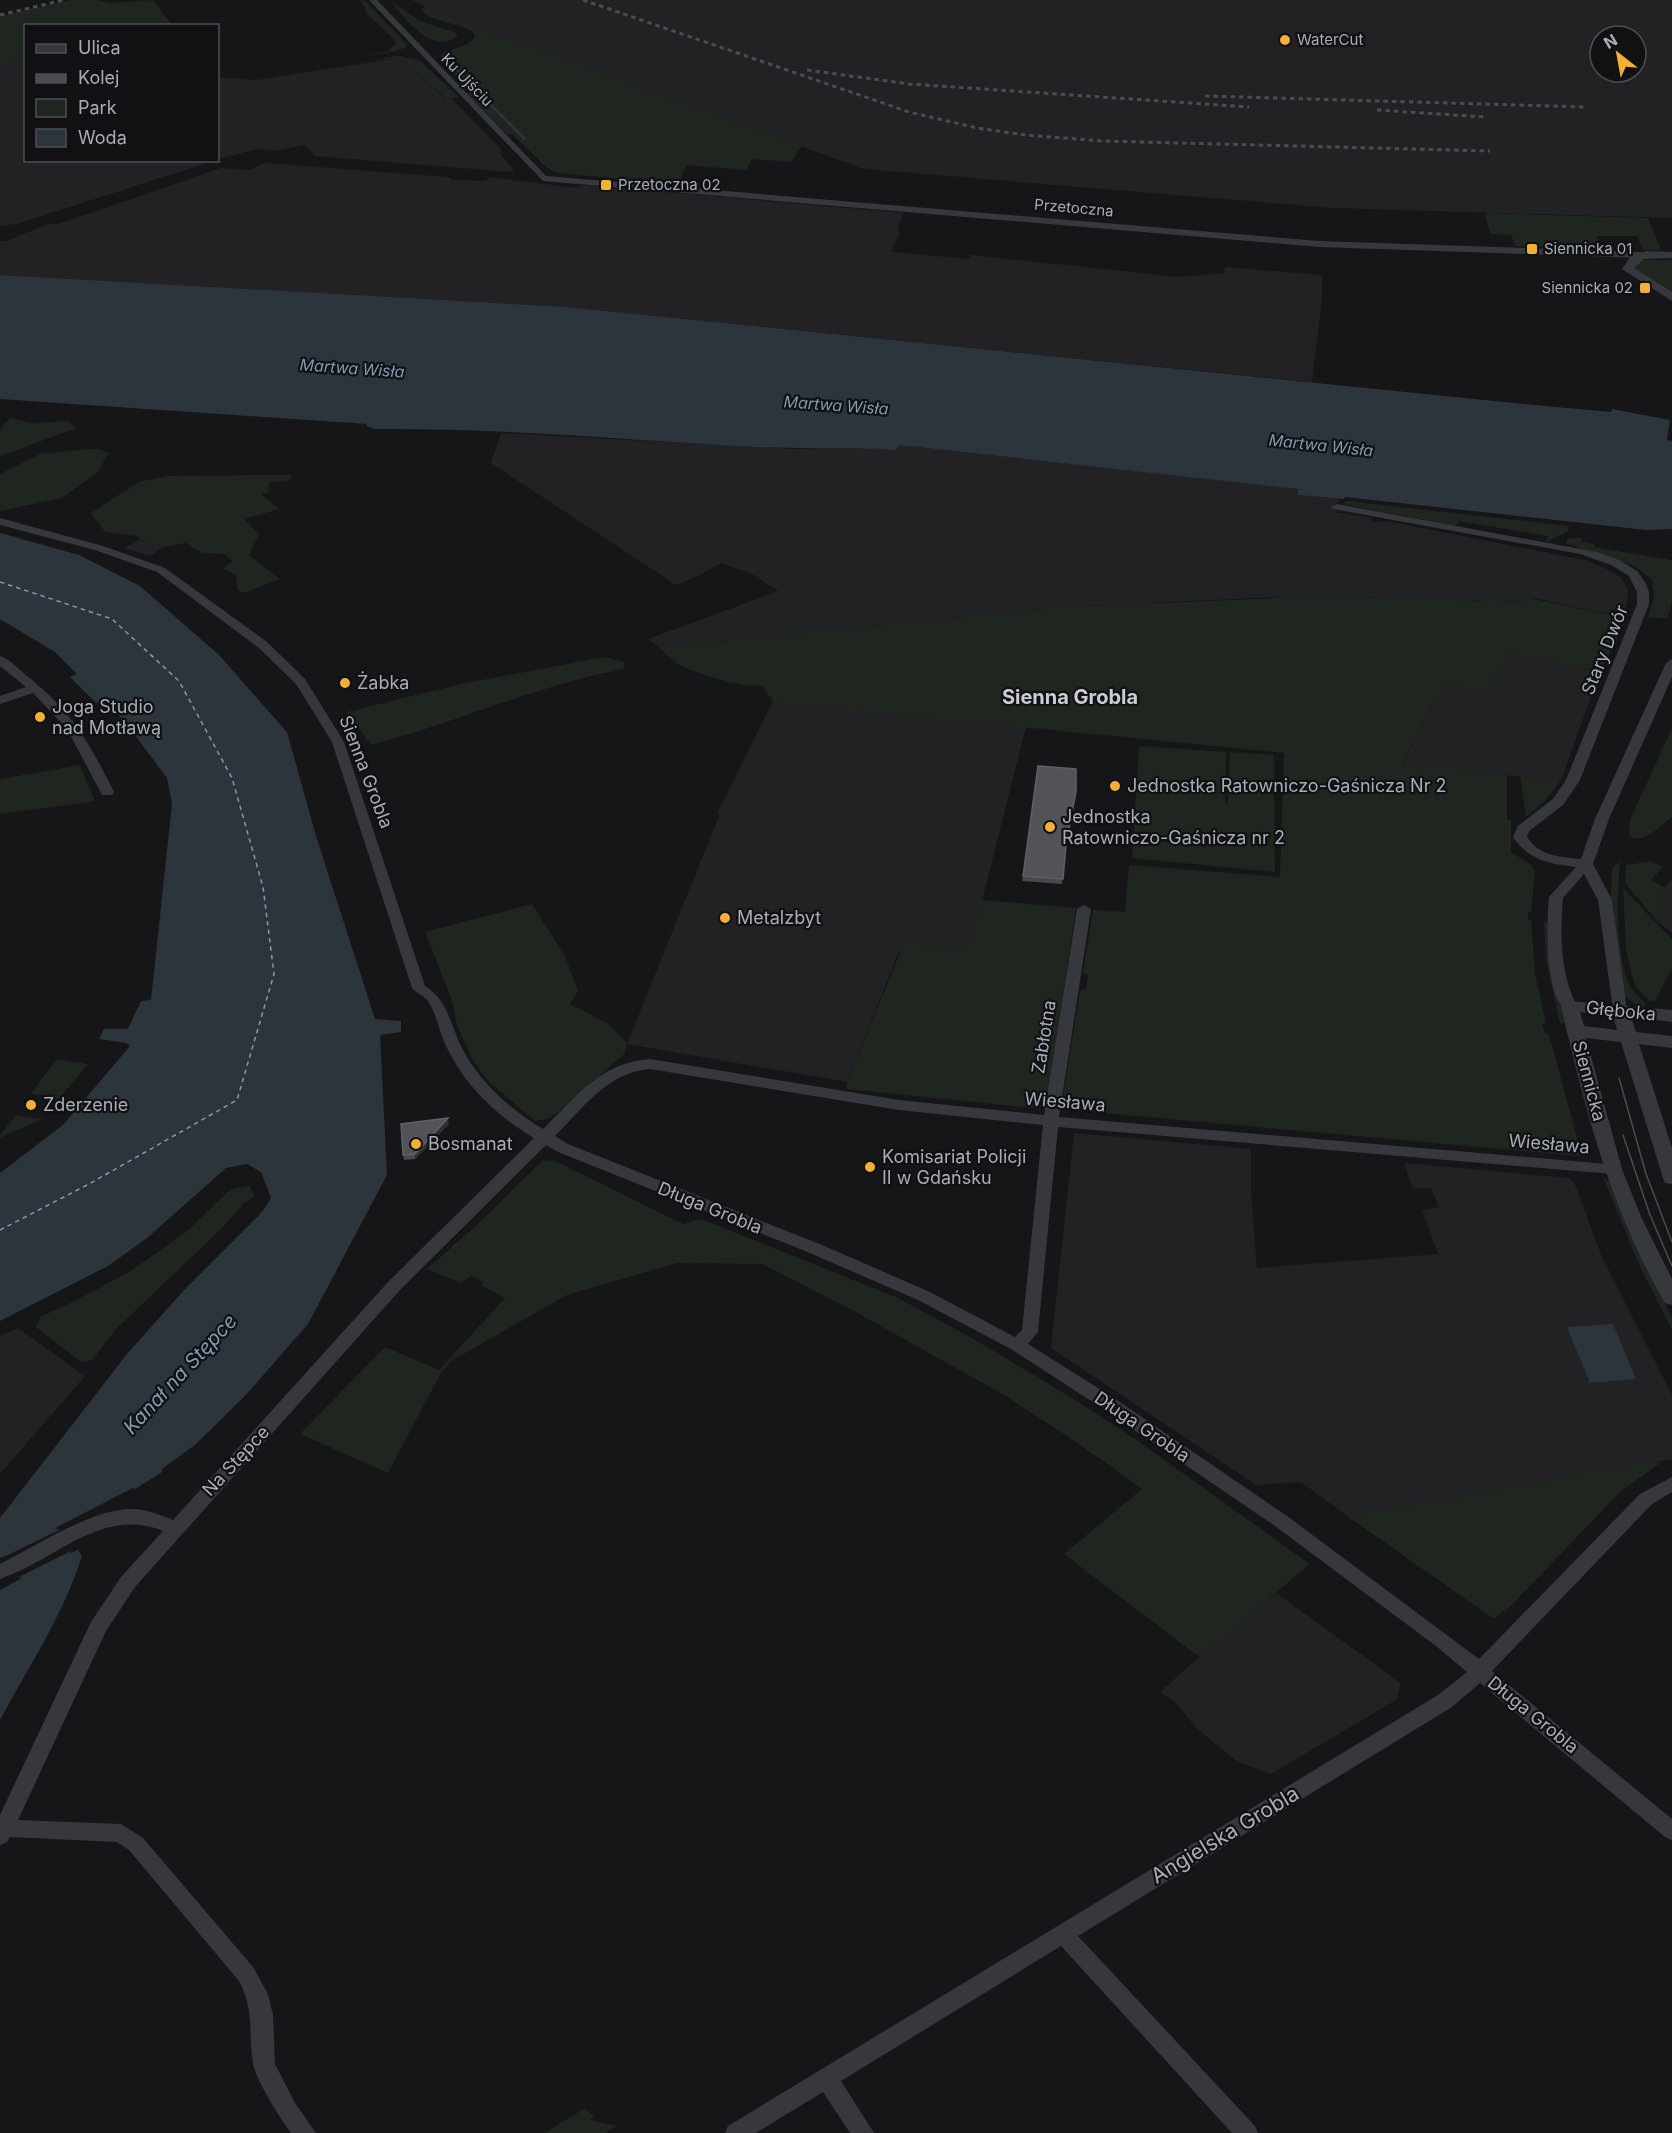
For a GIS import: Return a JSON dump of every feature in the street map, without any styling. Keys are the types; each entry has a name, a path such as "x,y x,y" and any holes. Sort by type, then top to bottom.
{"street":[{"name":"Ku Ujściu","path":"373,0 543,178"},
{"name":"Przetoczna","path":"543,178 1336,246 1672,255"},
{"name":"Przetoczna","path":"1603,254 1672,297"},
{"path":"1628,269 1633,260 1642,255"},
{"name":"Stary Dwór","path":"1337,507 1582,551 1620,565 1640,581 1644,591 1643,604 1573,780 1558,802 1523,829 1521,837 1524,845 1534,853 1552,860 1586,864"},
{"name":"Sienna Grobla","path":"0,521 99,548 161,570 264,645 302,682 338,742 419,988 433,997 454,1047 482,1088 516,1120 544,1137"},
{"path":"0,660 59,711 80,736 106,792"},
{"name":"Siennicka","path":"1672,663 1602,819 1586,864 1556,897 1554,919 1555,956 1562,989 1570,1006 1613,1169 1635,1226 1672,1298"},
{"path":"0,700 34,688"},
{"path":"1586,864 1605,900 1620,1010 1672,1178"},
{"name":"Zabłotna","path":"1017,1345 1030,1332 1051,1121 1084,909"},
{"name":"Głęboka","path":"1570,1006 1672,1016"},
{"name":"Głęboka","path":"1576,1031 1672,1042"},
{"name":"Wiesława","path":"544,1137 612,1072 637,1064 658,1064 899,1105 1051,1121 1613,1169"},
{"name":"Długa Grobla","path":"544,1137 563,1148 633,1178 875,1274 924,1296 1017,1345 1108,1403 1281,1521 1443,1641 1672,1831"},
{"name":"Na Stępce","path":"2,1832 98,1627 128,1582 174,1528 337,1352 394,1286 544,1137"},
{"name":"Angielska Grobla","path":"736,2133 1445,1701 1463,1688 1480,1671 1646,1498 1672,1484"},
{"path":"6,1569 101,1524 130,1516 149,1519 174,1528"},
{"path":"2,1832 121,1833 136,1844 246,1974 257,1994 262,2015 261,2053 264,2065 287,2110 305,2133"},
{"path":"1063,1934 1247,2133"},
{"path":"826,2078 863,2133"}],"shaded area":[{"path":"412,0 1672,0 1672,218 1333,208 864,169 462,23"},
{"path":"392,59 406,62 445,99 452,99 502,150 499,153 514,170 509,172 315,156 305,145 276,151 258,149 219,159 219,77 256,80"},
{"path":"24,62 24,162 210,162 17,224 0,226 0,66"},
{"path":"265,163 448,177 452,180 486,181 489,177 576,188 584,185 903,213 897,230 900,232 891,252 968,259 971,255 1178,277 1224,273 1225,267 1322,275 1322,298 1312,382 566,307 0,275 0,241 6,241 51,223 55,225 221,168 249,170"},
{"path":"501,433 796,449 860,447 896,450 899,445 1299,489 1298,495 1339,499 1335,512 1371,518 1373,522 1391,522 1585,560 1621,578 1628,589 1627,602 1623,617 1529,597 1526,602 1281,595 1064,607 659,647 648,639 778,591 752,574 721,563 676,585 491,463"},
{"path":"137,540 163,547 150,556 125,548"},
{"path":"1511,654 1600,672 1561,780 1402,765 1429,708 1447,682 1486,693"},
{"path":"773,701 1026,727 982,901 967,949 902,950 898,954 847,1082 627,1044 719,816 718,812"},
{"path":"1672,879 1672,933 1659,923 1663,889"},
{"path":"1074,1133 1251,1149 1251,1194 1257,1268 1438,1254 1422,1210 1439,1207 1431,1188 1413,1189 1404,1163 1569,1178 1574,1182 1602,1257 1672,1395 1672,1459 1347,1516 1301,1482 1256,1485 1051,1348"},
{"path":"18,1328 85,1376 0,1474 0,1336"},
{"path":"1276,1593 1401,1683 1396,1700 1271,1774 1238,1762 1197,1729 1176,1703 1160,1692 1234,1626"}],"green space":[{"path":"69,0 97,0 111,3 153,0 171,24 24,24 24,62 0,66 0,16"},
{"path":"360,0 364,0 407,44 405,48 387,53 365,55 388,51 397,42 366,13"},
{"path":"389,0 420,21 454,32 458,36 448,41 428,38 411,25"},
{"path":"425,6 487,32 802,146 791,162 752,159 746,170 686,165 679,184 557,173 547,168 512,134 507,134 466,93 469,92 441,58 441,55 472,41 475,37 473,32 427,15 421,10"},
{"path":"399,56 419,60 459,97 446,99 406,62 392,59 370,60"},
{"path":"1485,213 1648,218 1661,250 1643,250 1637,236 1597,236 1602,249 1515,246 1511,235 1490,234"},
{"path":"1640,260 1672,260 1672,294 1636,271 1634,266"},
{"path":"10,418 32,423 68,421 77,429 0,456 0,429"},
{"path":"99,449 109,453 97,473 62,498 0,511 0,474 40,454"},
{"path":"292,475 290,481 270,482 268,493 261,494 279,509 244,519 259,534 249,555 280,579 244,593 238,590 236,575 223,568 233,561 224,554 202,553 186,543 163,547 140,541 138,536 105,532 91,513 139,482 168,476"},
{"path":"1347,501 1569,526 1567,532 1546,542 1548,536 1459,521 1456,526 1343,504"},
{"path":"1581,538 1582,542 1594,544 1594,547 1672,560 1672,602 1667,619 1648,617 1654,597 1652,579 1633,565 1567,544 1566,540"},
{"path":"1281,595 1526,602 1529,597 1623,617 1622,628 1600,672 1511,654 1486,693 1447,682 1429,708 1402,764 1507,775 1507,819 1511,820 1511,852 1530,864 1535,871 1531,912 1528,912 1528,919 1531,920 1535,973 1546,1023 1542,1024 1545,1033 1549,1034 1581,1153 1579,1156 1069,1110 1062,1103 1080,991 1086,989 1088,975 1083,973 1093,910 1125,912 1129,865 1280,877 1284,753 788,704 773,701 762,685 743,685 684,667 659,647 1064,607 1276,598"},
{"path":"604,657 625,662 624,669 528,694 371,745 347,712 461,684"},
{"path":"1672,728 1672,817 1651,834 1634,838 1629,835 1630,820"},
{"path":"1139,746 1226,752 1225,802 1228,803 1230,752 1274,755 1275,872 1132,858"},
{"path":"80,765 95,801 0,814 0,779"},
{"path":"1520,776 1561,780 1545,801 1526,817"},
{"path":"1620,861 1618,906 1621,953 1628,982 1645,1003 1645,1007 1635,1004 1624,995 1610,908 1612,869"},
{"path":"1651,861 1663,867 1651,880 1664,887 1659,923 1625,883 1626,865"},
{"path":"1623,888 1672,939 1672,969 1655,1001 1649,1001 1636,987 1631,973 1626,948"},
{"path":"982,900 1076,908 1047,1102 1042,1107 1032,1108 846,1089 904,943 966,949"},
{"path":"532,904 565,956 578,991 570,1004 607,1023 627,1043 624,1054 558,1112 550,1118 535,1121 489,1082 474,1062 457,1026 453,1003 425,932"},
{"path":"1544,921 1549,923 1559,998 1566,1022 1560,1024 1546,959"},
{"path":"57,1059 88,1064 59,1099 31,1093"},
{"path":"16,1115 42,1119 0,1138 0,1135"},
{"path":"553,1160 683,1224 701,1219 898,1298 974,1339 1077,1401 1138,1441 1310,1564 1199,1657 1064,1554 1142,1489 1004,1395 854,1311 762,1264 677,1263 567,1295 451,1361 441,1373 388,1473 300,1434 385,1347 439,1370 505,1298 481,1285 483,1282 471,1276 461,1283 427,1269 481,1221 542,1161"},
{"path":"1603,1177 1611,1182 1672,1318 1672,1330 1640,1267"},
{"path":"250,1186 254,1196 241,1205 218,1232 115,1330 92,1360 81,1362 36,1327 40,1317 134,1269 188,1230 231,1189"},
{"path":"1658,1461 1659,1464 1620,1492 1505,1612 1503,1611 1494,1619 1347,1516"},
{"path":"585,2108 594,2117 590,2120 617,2126 605,2133 545,2133"}],"water":[{"name":"Martwa Wisła","path":"0,275 566,307 1534,405 1611,412 1612,409 1670,420 1667,440 1672,441 1672,529 1646,530 1345,497 1344,499 1298,495 1298,489 899,445 896,450 757,447 510,432 374,429 366,426 367,424 0,399"},
{"name":"Kanał na Stępce","path":"0,533 79,555 140,586 219,655 287,732 316,836 375,1019 401,1021 401,1032 380,1035 387,1175 308,1324 245,1396 196,1444 162,1469 162,1472 135,1489 55,1528 59,1530 73,1550 70,1551 71,1553 78,1550 82,1556 45,1640 0,1720 0,1590 22,1578 19,1577 6,1556 0,1558 0,1518 127,1354 184,1290 262,1212 271,1198 261,1172 247,1164 226,1168 147,1238 108,1266 0,1321 0,1173 63,1125 130,1046 126,1043 99,1039 104,1029 128,1029 141,1001 151,1000 172,804 167,778 125,722 105,700 96,703 70,677 77,674 55,652 0,619"},
{"path":"1613,1324 1636,1379 1590,1383 1567,1327"}],"pier":[{"path":"59,1530 73,1550 19,1577 6,1556"}],"building":[{"name":"Jednostka Ratowniczo-Gaśnicza nr 2","path":"1038,766 1076,769 1076,791 1066,845 1063,879 1023,876"},
{"name":"Bosmanat","path":"448,1118 415,1154 403,1155 401,1124"}],"waterway":[{"path":"452,65 482,96"},
{"path":"490,104 524,138"}],"ferry route":[{"path":"0,582 112,619 179,681 232,778 263,887 274,974 237,1100 89,1184 0,1230"}],"tram line":[{"path":"1619,1078 1646,1174 1672,1242"},
{"path":"1623,1135 1650,1215 1672,1266"}],"railway":[{"path":"0,15 64,0"},
{"path":"583,0 909,112 977,128 1025,135 1103,141 1490,151"},
{"path":"807,70 909,84 1249,107"},
{"path":"1205,96 1587,107"},
{"path":"1377,110 1486,117"}],"place":[{"name":"WaterCut","path":"1285,40"},
{"name":"Przetoczna 02","path":"606,185"},
{"name":"Siennicka 01","path":"1532,249"},
{"name":"Siennicka 02","path":"1645,288"},
{"name":"Żabka","path":"345,683"},
{"name":"Joga Studio nad Motławą","path":"40,717"},
{"name":"Jednostka Ratowniczo-Gaśnicza Nr 2","path":"1115,786"},
{"name":"Jednostka Ratowniczo-Gaśnicza nr 2","path":"1050,827"},
{"name":"Metalzbyt","path":"725,918"},
{"name":"Zderzenie","path":"31,1105"},
{"name":"Bosmanat","path":"416,1144"},
{"name":"Komisariat Policji II w Gdańsku","path":"870,1167"}],"district":[{"name":"Sienna Grobla","path":"1070,697"}]}
